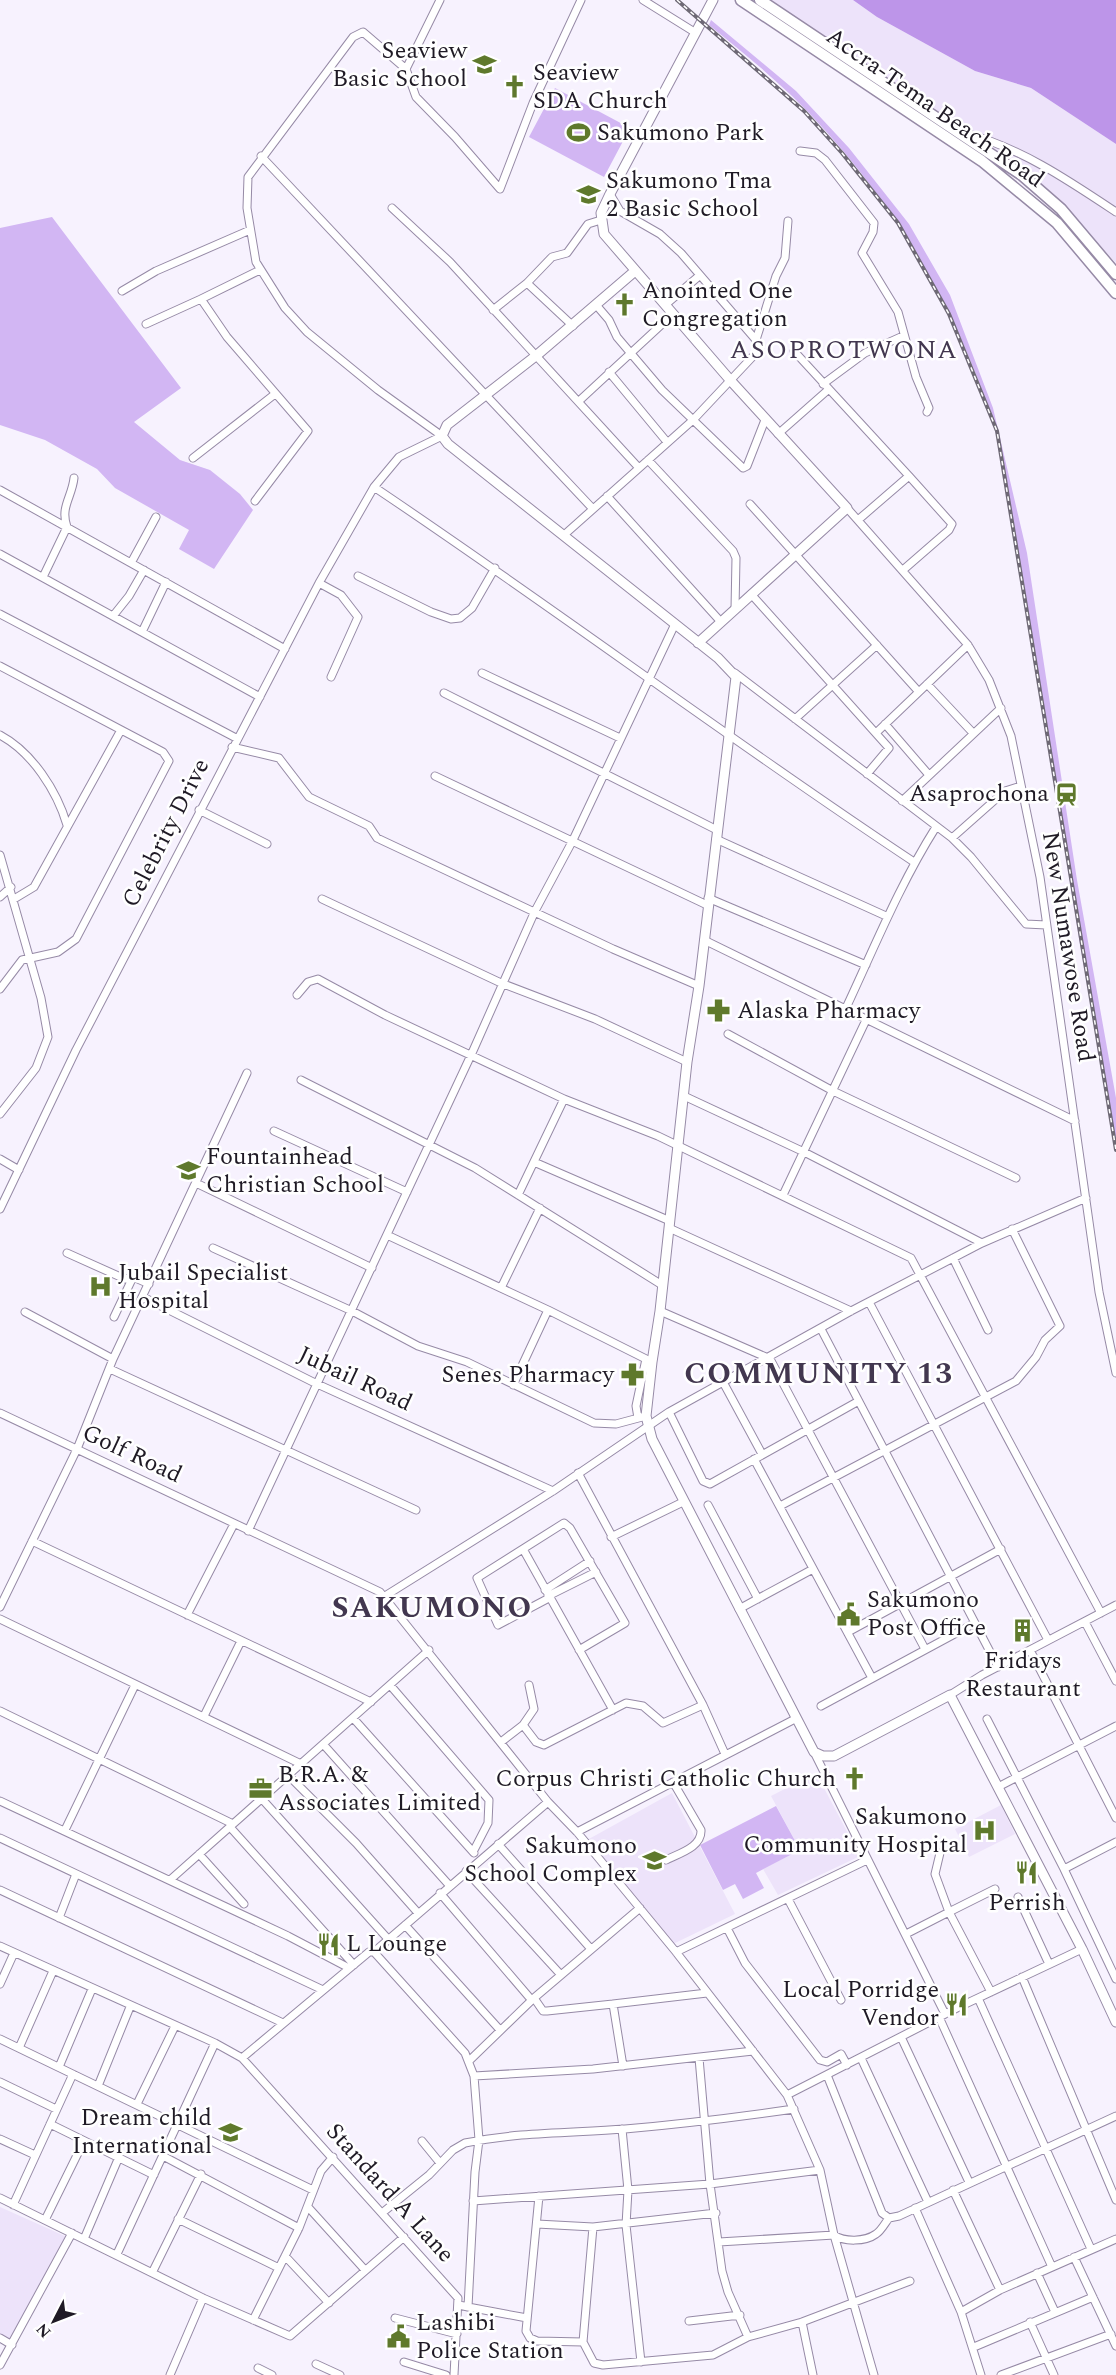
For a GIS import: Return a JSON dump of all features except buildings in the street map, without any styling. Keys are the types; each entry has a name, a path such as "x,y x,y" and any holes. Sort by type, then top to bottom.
{"main road":[{"name":"Accra-Tema Beach Road","path":"741,0 991,168 1057,223 1116,293"},
{"name":"Accra-Tema Beach Road","path":"760,0 1022,175 1061,209 1116,274"}],"street":[{"path":"406,69 440,0"},
{"path":"581,0 534,103 500,189 455,137 416,97 406,69 369,36 358,32 261,156 248,177 246,191 250,231 256,262 260,270 285,308 325,349 442,436 448,444 733,672 952,838 971,857 1026,924 1046,925"},
{"path":"643,0 696,33"},
{"path":"698,643 847,508 765,420 664,305 604,234 600,219 610,194 713,0"},
{"path":"957,131 999,143 1039,163 1116,212"},
{"path":"800,151 816,153 825,160 874,223 873,232 862,254 898,312 915,377 929,408 927,412"},
{"path":"261,156 593,509"},
{"path":"610,194 620,211 660,234 681,253 756,340"},
{"path":"392,208 450,262 639,468"},
{"path":"493,310 527,283 552,257 567,253 588,224 600,219"},
{"path":"564,535 693,420 757,352 756,340 776,276 785,258 788,220"},
{"path":"122,291 156,271 250,231"},
{"path":"146,324 260,270"},
{"path":"442,436 447,425 573,326 635,271"},
{"path":"664,305 699,276"},
{"path":"527,283 573,326"},
{"path":"201,299 227,337 308,431 255,501"},
{"path":"597,306 662,390 743,468 765,420"},
{"path":"579,401 673,314"},
{"path":"823,384 866,353 903,336"},
{"path":"794,351 952,524 949,531 903,570"},
{"path":"609,372 668,442"},
{"path":"778,434 829,389"},
{"path":"193,458 276,394"},
{"name":"Celebrity Drive","path":"0,1209 76,1050 236,738 374,487 399,457 442,436"},
{"path":"648,460 733,551 736,558 735,609"},
{"path":"858,520 909,476"},
{"path":"43,578 67,527 63,515 64,506 73,489 74,478"},
{"path":"374,487 495,568 825,802 914,862"},
{"path":"0,490 285,649"},
{"path":"607,496 721,622"},
{"path":"750,504 918,691"},
{"name":"New Numawose Road","path":"847,508 968,645 1001,708 1011,736 1046,925 1099,1292 1116,1373"},
{"path":"131,563 156,517"},
{"path":"0,554 260,697"},
{"path":"358,576 431,612 451,619 460,618 472,608 495,568"},
{"path":"113,616 144,570"},
{"path":"142,632 166,582"},
{"path":"320,584 341,595 357,617 331,677"},
{"path":"751,594 889,748"},
{"path":"0,614 236,738"},
{"path":"248,1531 315,1383 352,1311 428,1143 472,1053 501,983 535,911 573,840 675,624"},
{"path":"795,718 877,645"},
{"path":"877,732 968,645"},
{"path":"0,666 163,752 169,765 76,939 58,952 29,956 16,965 0,989"},
{"path":"733,672 736,685 707,902 699,986 687,1062 660,1311 649,1360 644,1420 658,1453 906,1934 1005,2167 1052,2267"},
{"path":"482,673 620,738"},
{"path":"927,684 973,733"},
{"path":"444,693 604,771 717,834 886,916"},
{"path":"902,801 1001,708"},
{"path":"885,724 929,775"},
{"path":"14,899 34,887 121,730"},
{"path":"0,735 26,754 60,805 67,825"},
{"path":"867,774 889,748 899,741"},
{"path":"232,747 279,758 309,797 369,826 377,838 613,949 699,986"},
{"path":"435,776 707,902 866,965"},
{"path":"952,838 1005,791 1022,786"},
{"path":"199,810 267,844"},
{"path":"846,1008 886,916 914,862 936,827"},
{"path":"0,855 11,887 47,1023 48,1037 36,1068 0,1114"},
{"path":"0,897 11,887"},
{"path":"322,899 501,983 595,1019 687,1062"},
{"path":"704,940 1075,1121"},
{"path":"297,995 308,982 318,979 385,1015 472,1053 564,1099 679,1146 906,1254 916,1263 920,1275 1101,1613"},
{"path":"783,1195 867,1018"},
{"path":"728,1034 833,1091 1016,1178"},
{"path":"0,1607 77,1449 113,1359 247,1073"},
{"path":"301,1080 428,1143 540,1208 662,1285"},
{"path":"684,1096 804,1152 982,1243"},
{"path":"518,1195 564,1099"},
{"path":"274,1131 407,1192"},
{"path":"0,1159 19,1170"},
{"path":"534,1162 851,1311"},
{"path":"196,1184 372,1268"},
{"path":"213,1248 352,1311 418,1346 467,1362 594,1423 616,1425 644,1420 669,1412 851,1311 982,1243 1086,1198"},
{"path":"501,1288 540,1208"},
{"path":"780,1506 1016,1381 1045,1340 1060,1326 1012,1229"},
{"path":"387,1235 649,1360"},
{"path":"67,1253 125,1279 133,1277 149,1284"},
{"path":"953,1258 988,1330"},
{"path":"114,1317 133,1277"},
{"name":"Jubail Road","path":"143,1297 315,1383 553,1491"},
{"path":"869,1302 1048,1640"},
{"path":"513,1385 548,1310"},
{"path":"660,1311 769,1357 925,1649"},
{"path":"25,1312 113,1359"},
{"path":"820,1329 998,1667"},
{"path":"110,1370 285,1448 416,1510"},
{"path":"723,1382 762,1454"},
{"path":"669,1412 706,1483 715,1482 857,1402"},
{"name":"Golf Road","path":"0,1413 385,1596"},
{"path":"644,1420 553,1491 385,1596 548,1802 578,1832 676,1952 787,2096 820,2170 834,2235 874,2375"},
{"path":"754,1459 872,1678"},
{"path":"578,1473 703,1705 725,1754"},
{"path":"611,1537 683,1502"},
{"path":"708,1505 758,1599"},
{"path":"579,1650 624,1623 596,1572 570,1528 564,1523 477,1578 494,1621 501,1625 547,1595 590,1562"},
{"path":"188,1615 234,1524"},
{"path":"32,1541 371,1702"},
{"path":"523,1549 613,1710"},
{"path":"848,1632 1001,1549"},
{"path":"739,1609 813,1569"},
{"path":"547,1595 596,1572"},
{"path":"813,1752 824,1756 834,1756 1116,1605"},
{"path":"0,1619 301,1764"},
{"path":"1084,1622 1116,1681"},
{"path":"822,1706 975,1623"},
{"path":"204,1716 241,1641"},
{"path":"170,1880 429,1650"},
{"path":"1030,1650 1116,1818"},
{"path":"64,1830 135,1685"},
{"path":"390,1685 489,1800 488,1823 473,1852"},
{"path":"501,1742 531,1718 534,1709 529,1685"},
{"path":"950,1695 1082,1949 1116,2022"},
{"path":"523,1725 536,1742 544,1745 613,1710 632,1703 649,1709 660,1721 667,1723 703,1705"},
{"path":"0,1711 232,1825 351,1966"},
{"path":"353,1718 480,1859"},
{"path":"578,1832 795,1719"},
{"path":"987,1719 1064,1869 1116,1979"},
{"path":"998,1787 1116,1726"},
{"path":"323,1744 449,1885"},
{"path":"288,1775 356,1843 418,1913"},
{"path":"666,1860 696,1844 702,1836 701,1830 673,1782"},
{"path":"262,1799 388,1939"},
{"path":"0,1801 351,1966"},
{"path":"242,2058 351,1966 369,1952 374,1952 548,1802"},
{"path":"0,1838 323,1990"},
{"path":"1064,1869 1116,1842"},
{"path":"498,1844 591,1949"},
{"path":"940,1853 935,1874 949,1912 992,1992"},
{"path":"200,1854 244,1904"},
{"path":"676,1952 867,1860"},
{"path":"466,1871 561,1975"},
{"path":"59,1918 76,1874"},
{"path":"906,1934 995,1889"},
{"path":"0,1890 283,2023"},
{"path":"440,1893 543,2011 707,1993"},
{"path":"1018,1897 1049,1964"},
{"path":"788,1899 841,2000"},
{"path":"470,2060 532,1998 640,1908"},
{"path":"405,1925 500,2030"},
{"path":"727,1928 745,1963 820,2060 827,2062 841,2054 847,2065"},
{"name":"Standard A Lane","path":"0,1946 130,2007 215,2043 242,2058 452,2291 459,2305"},
{"path":"787,2096 942,2015 1082,1949"},
{"path":"374,1952 437,2019 441,2028 470,2060 474,2076 479,2140 473,2201 468,2307"},
{"path":"0,1984 14,1953"},
{"path":"1108,1963 1116,1959"},
{"path":"19,2048 53,1971"},
{"path":"1022,1977 1116,2200"},
{"path":"59,2067 92,1989"},
{"path":"978,1998 1091,2249"},
{"path":"613,2004 623,2066"},
{"path":"98,2085 130,2007"},
{"path":"136,2104 175,2026"},
{"path":"901,2037 969,2182"},
{"path":"0,2039 313,2190"},
{"path":"117,2254 215,2043"},
{"path":"474,2076 623,2066 753,2051"},
{"path":"699,2058 703,2122 719,2242 728,2292 748,2337"},
{"path":"861,2058 928,2202"},
{"path":"13,2205 73,2074"},
{"path":"827,2075 882,2213 888,2218"},
{"path":"0,2082 56,2109"},
{"path":"382,2213 465,2143 565,2131 703,2122 794,2109"},
{"path":"719,2242 834,2235 843,2241 869,2237 877,2234 888,2218 915,2208 1116,2116"},
{"path":"50,2124 154,2175"},
{"path":"622,2129 628,2190 626,2225 641,2362"},
{"path":"0,2139 35,2155"},
{"path":"45,2220 84,2141"},
{"path":"422,2142 440,2163"},
{"path":"163,2156 201,2174 299,2228"},
{"path":"84,2239 118,2157"},
{"path":"253,2320 299,2228 321,2171 333,2157"},
{"path":"473,2201 710,2184 820,2170"},
{"path":"153,2271 201,2174"},
{"path":"953,2190 1000,2290"},
{"path":"539,2196 526,2331 530,2338 537,2341 583,2342"},
{"path":"0,2199 153,2271 203,2298 291,2336 404,2237"},
{"path":"308,2207 365,2271"},
{"path":"915,2208 962,2312 981,2375"},
{"path":"537,2224 593,2227 626,2225 716,2213"},
{"path":"178,2219 279,2268"},
{"path":"593,2227 583,2342 594,2363 603,2365 713,2355 748,2337 802,2322 910,2281"},
{"path":"0,2365 72,2233"},
{"path":"962,2312 1000,2290 1116,2240"},
{"path":"285,2256 329,2303"},
{"path":"1074,2257 1116,2346"},
{"path":"1037,2273 1055,2312"},
{"path":"974,2348 1093,2296"},
{"path":"170,2375 203,2298"},
{"path":"454,2375 459,2305 527,2318"},
{"path":"689,2321 740,2315"},
{"path":"395,2318 457,2334"},
{"path":"802,2322 813,2375"},
{"path":"1030,2322 1044,2358 1054,2375"},
{"path":"1001,2375 1110,2334"},
{"path":"0,2338 12,2345"},
{"path":"404,2362 446,2375"},
{"path":"316,2364 340,2375"},
{"path":"258,2368 272,2375"}],"shaded area":[{"path":"770,0 853,0 877,17 975,71 1031,88 1116,144 1116,263 1051,192 1025,169"},
{"path":"853,0 1116,0 1116,144 1031,88 975,71 877,17"},
{"path":"711,20 796,91 849,148 909,224 950,295 993,408 1027,553 1077,880 1116,1098 1116,1145 1080,944 999,445 976,374 935,287 885,205 825,130 792,96 709,25"},
{"name":"Sakumono Park","path":"555,88 630,128 604,177 529,137"},
{"path":"52,217 181,388 134,422 180,460 210,470 240,494 253,510 214,569 179,549 189,530 115,488 97,469 45,440 0,425 0,228"},
{"path":"816,1773 860,1856 778,1895 763,1869 800,1850 771,1796"},
{"name":"Sakumono School Complex","path":"672,1793 735,1914 671,1945 587,1840"},
{"name":"Sakumono Community Hospital","path":"1001,1805 1015,1834 969,1857 955,1829"},
{"path":"776,1806 800,1850 756,1873 764,1888 743,1899 735,1884 723,1890 700,1845"},
{"path":"0,2207 67,2237 10,2341 0,2335"}],"railway":[{"path":"677,0 804,111 842,153 898,223 949,314 997,431 1116,1150"}],"place":[{"name":"Seaview Basic School","path":"485,65"},
{"name":"Seaview SDA Church","path":"515,87"},
{"name":"Sakumono Park","path":"579,133"},
{"name":"Sakumono Tma 2 Basic School","path":"588,195"},
{"name":"Anointed One Congregation","path":"624,305"},
{"name":"Asaprochona","path":"1067,794"},
{"name":"Alaska Pharmacy","path":"719,1011"},
{"name":"Fountainhead Christian School","path":"188,1171"},
{"name":"Jubail Specialist Hospital","path":"100,1287"},
{"name":"Senes Pharmacy","path":"632,1375"},
{"name":"Sakumono Post Office","path":"849,1614"},
{"name":"Fridays Restaurant","path":"1023,1631"},
{"name":"Corpus Christi Catholic Church","path":"854,1779"},
{"name":"B.R.A. & Associates Limited","path":"260,1789"},
{"name":"Sakumono Community Hospital","path":"985,1831"},
{"name":"Sakumono School Complex","path":"655,1860"},
{"name":"Perrish","path":"1027,1873"},
{"name":"L Lounge","path":"328,1944"},
{"name":"Local Porridge Vendor","path":"957,2004"},
{"name":"Dream child International","path":"230,2132"},
{"name":"Lashibi Police Station","path":"398,2337"}],"district":[{"name":"ASOPROTWONA","path":"844,350"},
{"name":"COMMUNITY 13","path":"819,1374"},
{"name":"SAKUMONO","path":"432,1608"}]}
